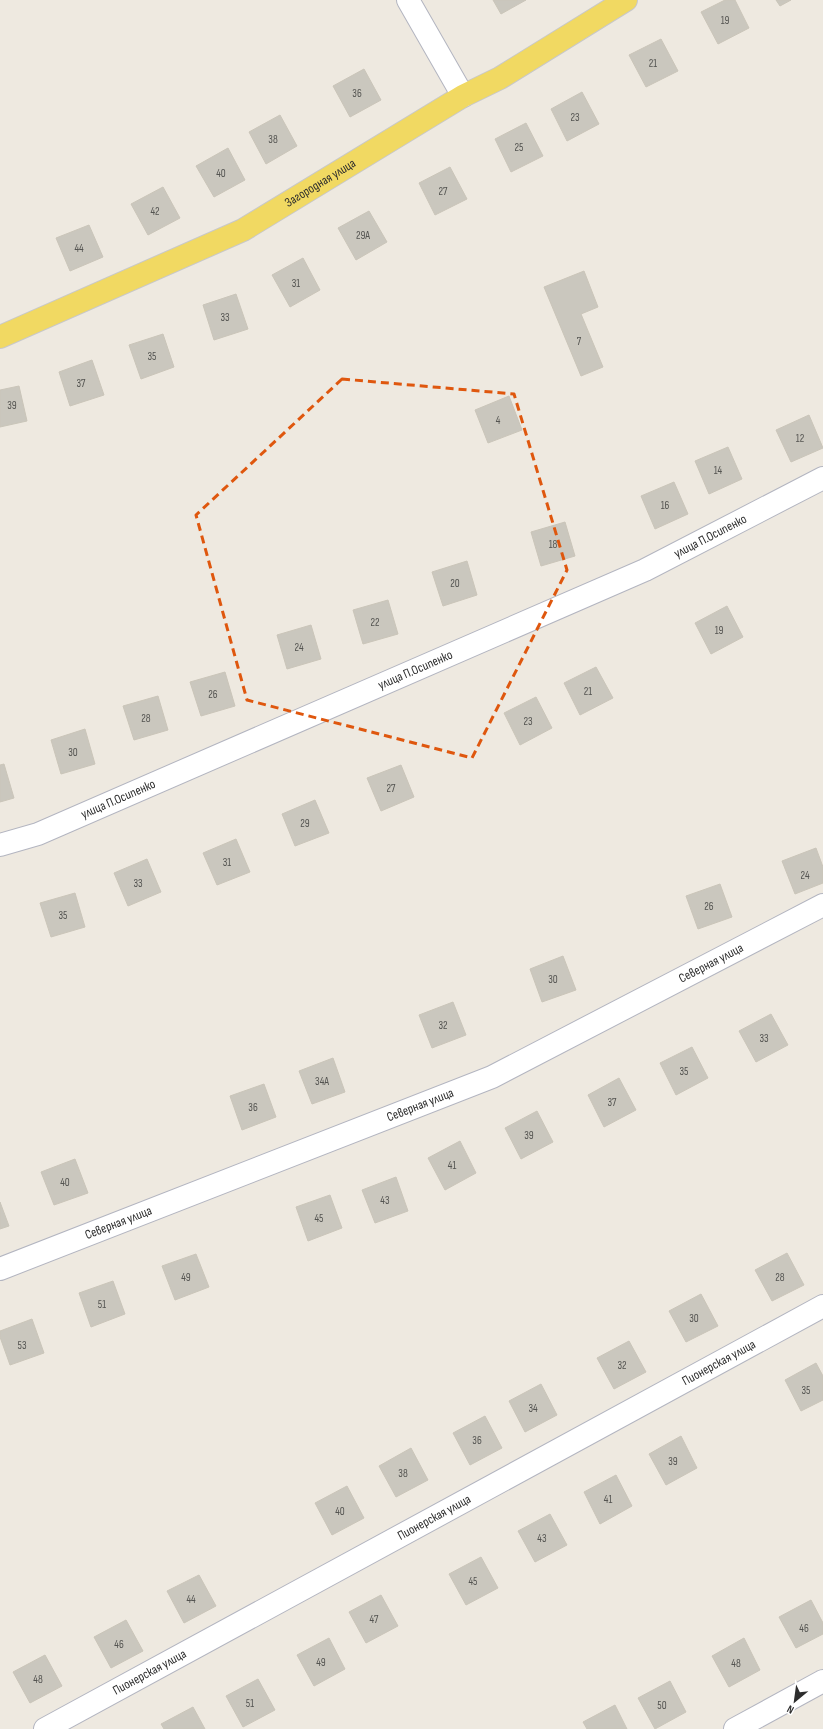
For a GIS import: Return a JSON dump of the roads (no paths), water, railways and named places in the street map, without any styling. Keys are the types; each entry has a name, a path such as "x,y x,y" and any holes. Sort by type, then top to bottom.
{"main road":[{"name":"Загородная улица","path":"0,337 243,230 463,96 500,78 626,0"}],"street":[{"path":"408,0 463,96"},
{"name":"улица П.Осипенко","path":"0,845 38,834 645,570 823,478"},
{"name":"Северная улица","path":"0,1269 492,1077 823,905"},
{"name":"Пионерская улица","path":"45,1729 823,1306"},
{"path":"735,1729 823,1681"}]}
